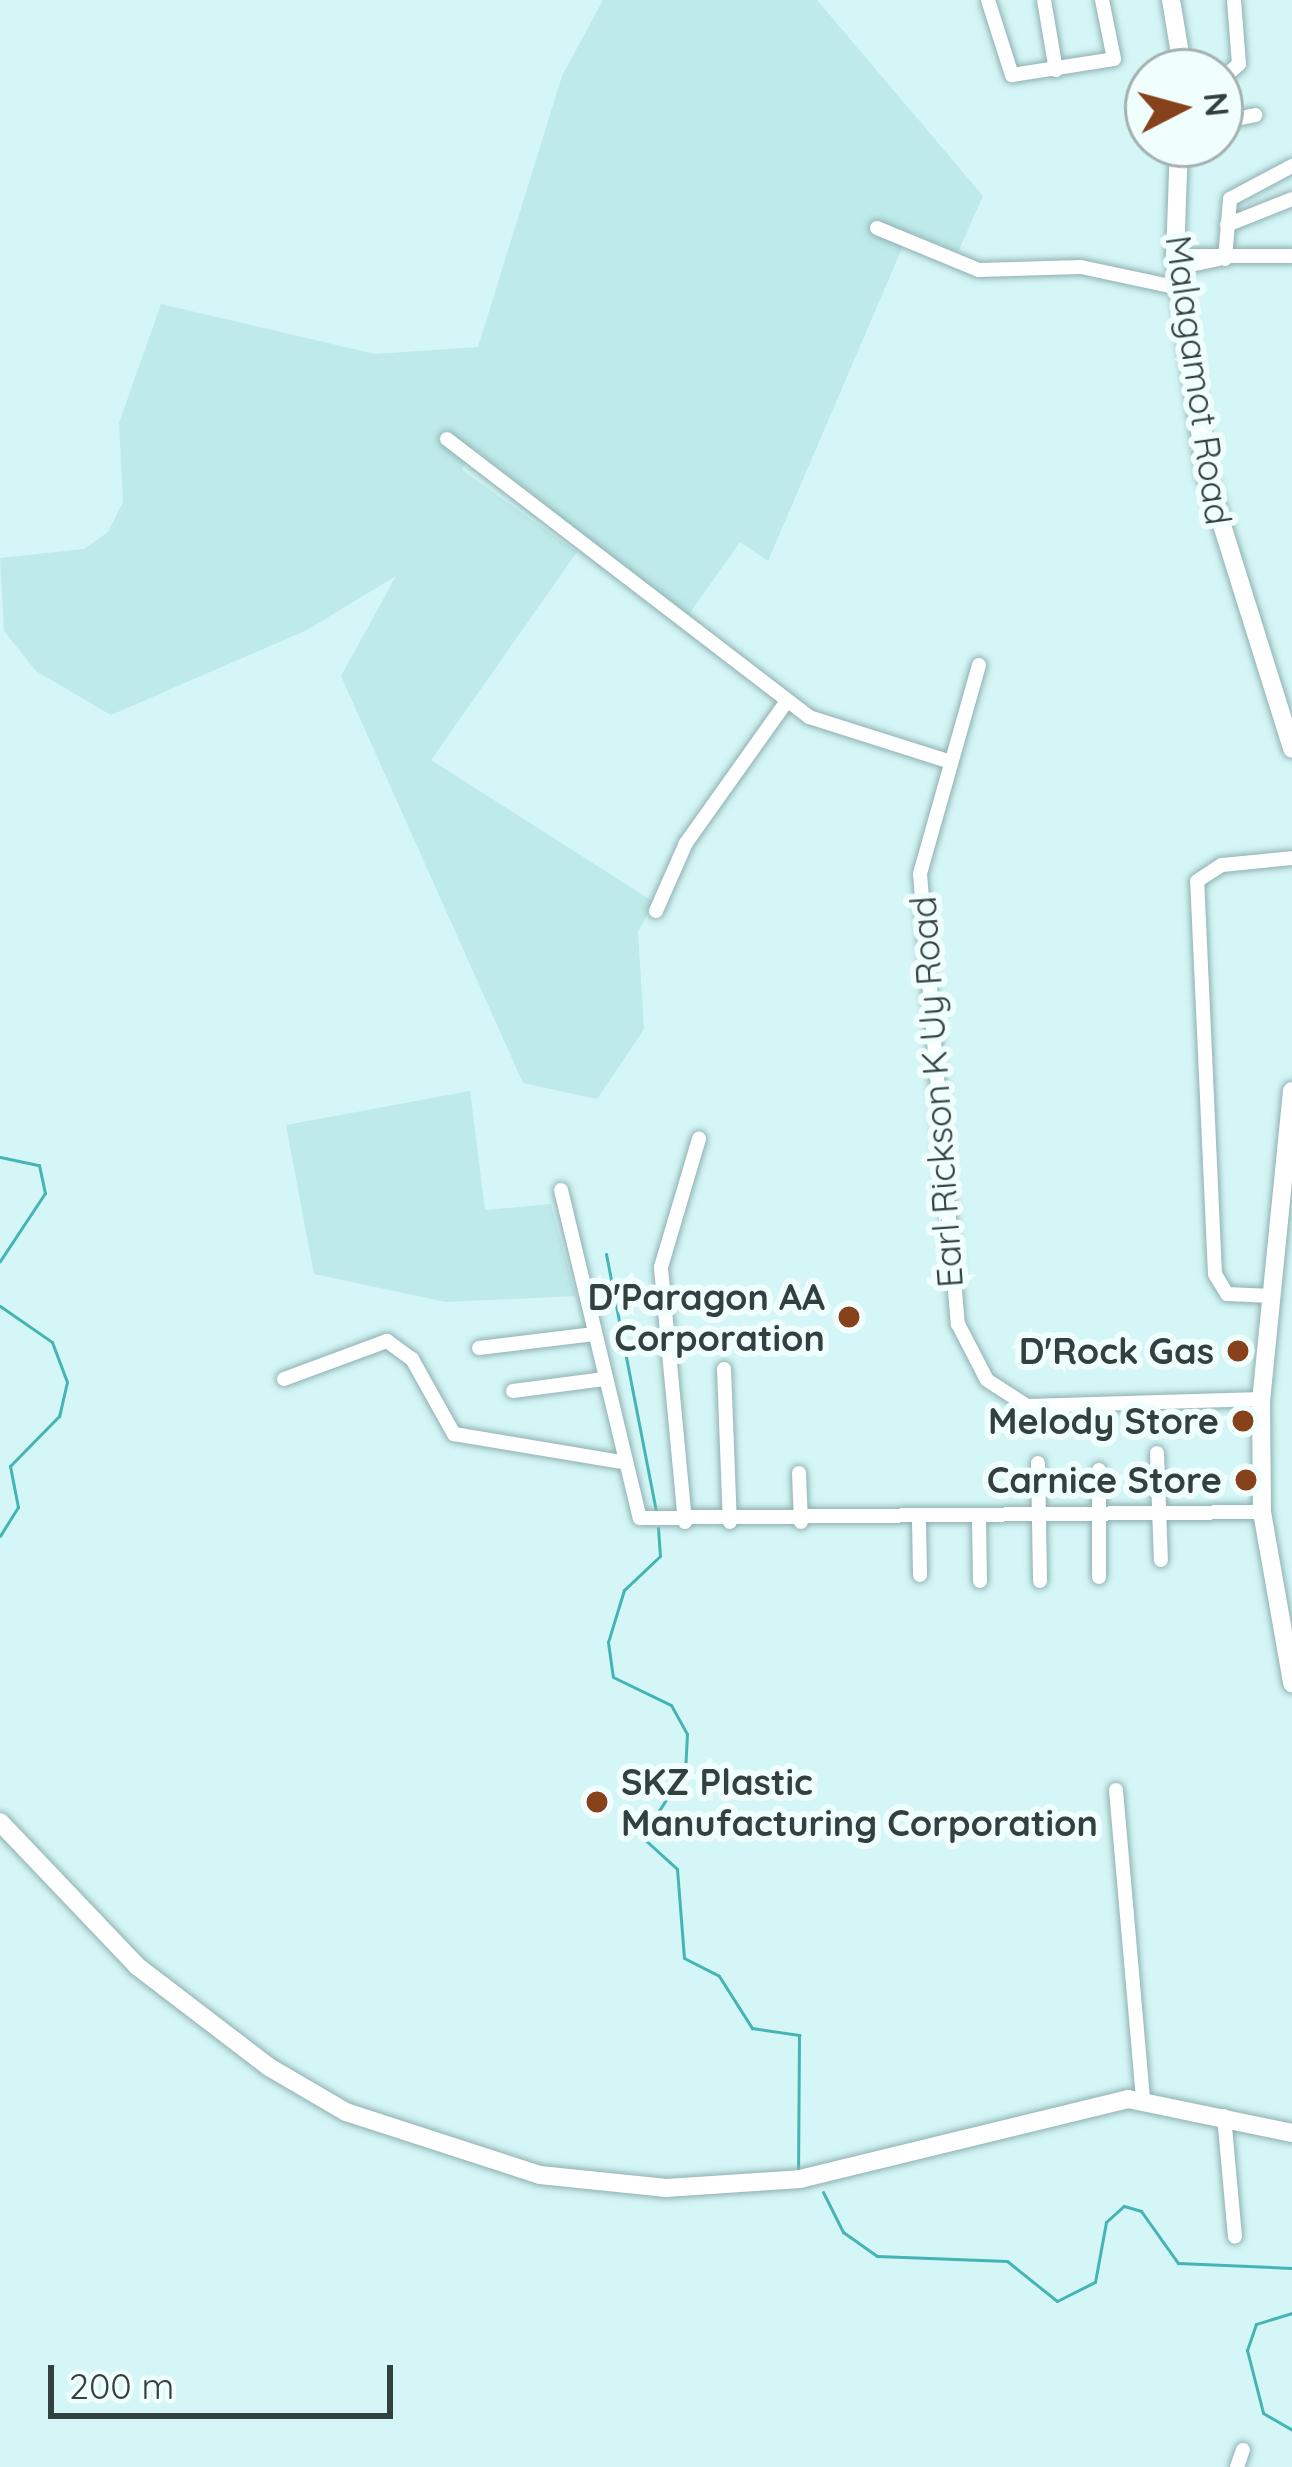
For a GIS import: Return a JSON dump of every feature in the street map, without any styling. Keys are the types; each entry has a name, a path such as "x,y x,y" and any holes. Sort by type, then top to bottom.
{"street":[{"path":"988,0 1009,74 1114,59 1102,0"},
{"path":"1044,0 1056,70"},
{"path":"1171,0 1179,48"},
{"path":"1234,0 1237,48"},
{"path":"1244,117 1255,115"},
{"path":"1222,259 1234,193 1292,166"},
{"name":"Malagamot Road","path":"1179,168 1177,271 1211,499 1292,749"},
{"path":"1227,225 1292,199"},
{"path":"877,229 979,270 1177,271 1222,259 1292,256"},
{"path":"446,439 787,701 848,737 948,761"},
{"name":"Earl Rickson K Uy Road","path":"980,665 948,761 920,874 920,932 950,1292 972,1357 996,1390 1027,1406 1261,1399"},
{"path":"656,911 686,843 787,701"},
{"path":"1272,1296 1227,1294 1215,1274 1197,881 1222,865 1292,858"},
{"path":"1292,1091 1284,1252 1272,1296 1261,1399 1262,1513 1292,1683"},
{"path":"685,1522 661,1267 699,1139"},
{"path":"561,1190 621,1462 640,1518 801,1522 1098,1511 1262,1513"},
{"path":"478,1348 594,1334"},
{"path":"284,1379 387,1341 412,1359 454,1435 621,1462"},
{"path":"724,1369 730,1522"},
{"path":"513,1391 604,1379"},
{"path":"1157,1453 1161,1560"},
{"path":"1038,1463 1040,1581"},
{"path":"1099,1470 1099,1577"},
{"path":"799,1473 801,1522"},
{"path":"979,1518 980,1581"},
{"path":"919,1520 920,1575"},
{"path":"1116,1790 1143,2099"},
{"path":"0,1822 137,1966 269,2067 346,2112 540,2175 646,2188 800,2179 1143,2099 1292,2133"},
{"path":"1224,2116 1235,2237"},
{"path":"1237,2467 1244,2450"}],"shaded area":[{"path":"603,0 817,0 983,196 958,252 909,232 768,561 740,542 687,617 473,447 462,470 577,552 431,760 654,902 638,932 644,1029 597,1099 523,1083 341,676 396,576 307,630 111,715 36,671 4,631 0,558 84,549 108,532 123,502 119,423 161,304 375,354 478,347 562,76"},
{"path":"470,1091 485,1210 551,1204 576,1296 446,1302 314,1274 286,1125"}],"waterway":[{"path":"0,1157 39,1165 45,1193 0,1261"},
{"path":"606,1254 656,1512"},
{"path":"0,1306 52,1342 67,1382 59,1416 10,1466 18,1507 0,1536"},
{"path":"658,1528 660,1556 624,1590 608,1642 613,1677 671,1705 687,1734 685,1770 642,1837 677,1869 684,1958 719,1976 752,2028 799,2035 798,2171"},
{"path":"823,2192 843,2232 877,2256 1007,2261 1057,2301 1095,2282 1106,2222 1124,2206 1141,2211 1178,2263 1292,2268"},
{"path":"1292,2313 1256,2324 1247,2350 1263,2413 1292,2430"}],"place":[{"name":"D'Paragon AA Corporation","path":"849,1317"},
{"name":"D'Rock Gas","path":"1238,1351"},
{"name":"Melody Store","path":"1243,1421"},
{"name":"Carnice Store","path":"1246,1480"},
{"name":"SKZ Plastic Manufacturing Corporation","path":"597,1802"}]}
